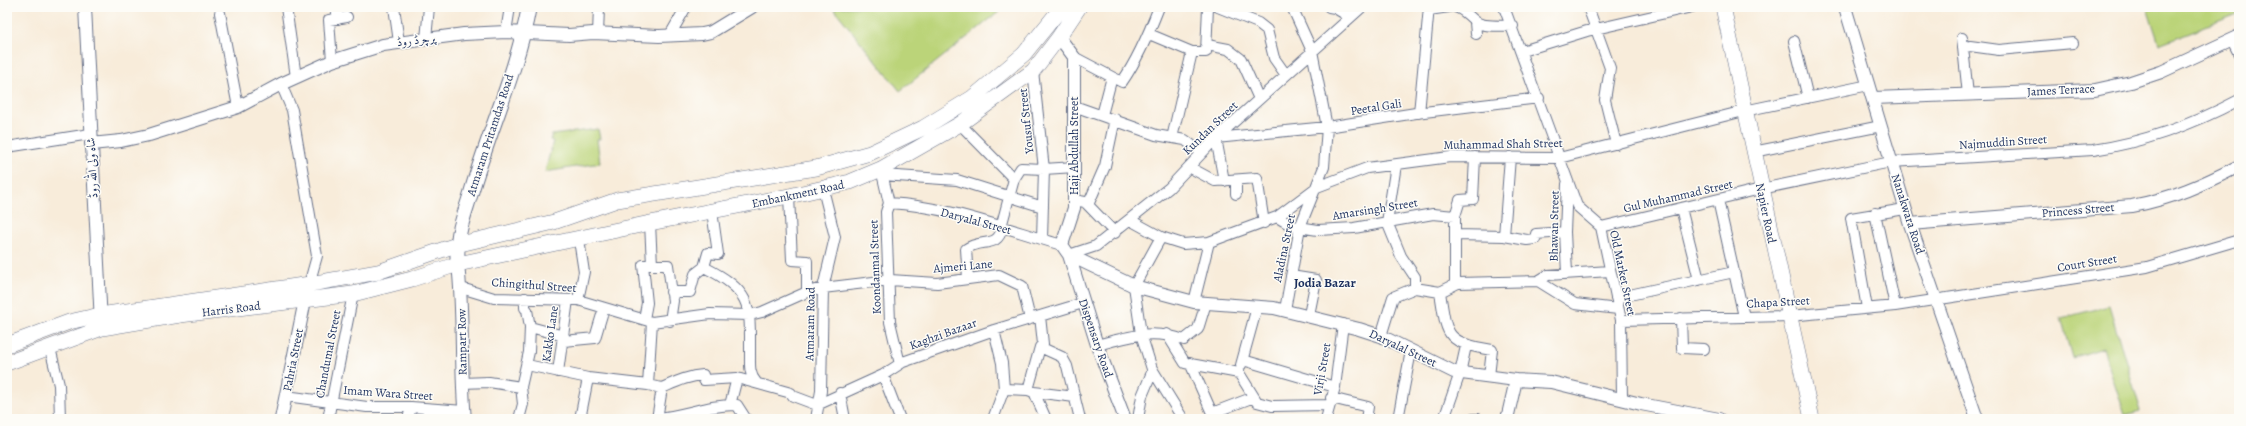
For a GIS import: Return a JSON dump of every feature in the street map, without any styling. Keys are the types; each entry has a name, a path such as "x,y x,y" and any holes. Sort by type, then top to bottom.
{"main road":[{"name":"Atmaram Pritamdas Road","path":"458,264 456,245 481,157 524,33 529,7"},
{"name":"Embankment Road","path":"456,245 554,222 617,200 816,168 870,153 923,128 972,98 1024,54 1062,7"},
{"name":"Embankment Road","path":"458,264 579,240 650,223 823,189 881,172 960,124 1033,71 1059,37 1079,7"},
{"name":"Napier Road","path":"1723,7 1744,112 1812,419"},
{"name":"Harris Road","path":"7,363 50,348 101,321 378,272 456,245"},
{"name":"Harris Road","path":"7,345 69,322 180,315 353,294 412,279 458,264"}],"street":[{"name":"شاہ ولی اللہ روڈ","path":"84,7 101,321"},
{"path":"286,7 296,77"},
{"path":"332,61 329,20 342,18 336,7"},
{"path":"394,7 399,42"},
{"path":"426,39 428,7"},
{"path":"506,32 510,7"},
{"path":"598,34 599,7"},
{"path":"670,35 686,7"},
{"name":"پرچرڈ روڈ","path":"90,139 121,141 149,135 238,107 281,84 332,61 383,45 426,39 506,32 569,35 670,35 711,32 752,7"},
{"path":"1059,37 1074,57 1122,82 1147,37 1159,7"},
{"path":"1147,37 1192,52 1206,52 1208,7"},
{"path":"1218,7 1258,23 1267,30 1274,58 1286,75"},
{"name":"Aladina Street","path":"1285,310 1300,227 1324,168 1327,128 1312,52 1292,7"},
{"path":"1329,7 1335,8 1350,17"},
{"name":"Kundan Street","path":"1069,255 1096,246 1115,233 1169,188 1216,138 1362,7"},
{"path":"1419,113 1429,8 1449,7"},
{"path":"1455,7 1468,13 1475,22 1476,34"},
{"name":"Old Market Street","path":"1504,7 1513,26 1577,206 1601,227 1621,320 1622,399"},
{"path":"1588,7 1595,30 1610,68 1606,100 1616,144"},
{"path":"1522,51 1595,30 1692,7"},
{"name":"Nanakwara Road","path":"1846,7 1910,224 1977,419"},
{"path":"220,13 238,107"},
{"path":"1475,22 1513,26"},
{"path":"2235,38 2239,54"},
{"name":"James Terrace","path":"1873,98 2095,90 2115,86 2161,72 2235,38"},
{"path":"1794,41 1808,98"},
{"path":"1968,95 1963,43 1970,46 1999,50 2073,43"},
{"path":"1207,45 1228,49 1241,59 1259,99"},
{"path":"1172,138 1192,52"},
{"name":"Haji Abdullah Street","path":"1062,245 1074,208 1074,57"},
{"name":"Yousuf Street","path":"1033,71 1044,169 1042,239"},
{"path":"1102,115 1112,77"},
{"path":"281,84 292,110 317,256 305,300"},
{"name":"Muhammad Shah Street","path":"1130,220 1161,238 1183,244 1209,242 1277,217 1317,187 1367,168 1450,157 1559,158 1744,112 1869,85"},
{"name":"Peetal Gali","path":"1216,138 1327,128 1419,113 1539,98"},
{"name":"Najmuddin Street","path":"1761,189 1891,162 2094,150 2125,145 2186,126 2239,100"},
{"path":"1074,106 1115,119 1156,135 1185,140 1202,153"},
{"path":"1088,205 1105,166 1115,119"},
{"path":"960,124 1014,180 1001,227 1001,236 995,240 974,244 966,249 968,279"},
{"path":"1753,152 1881,126"},
{"path":"1216,138 1224,181"},
{"path":"7,147 90,139"},
{"path":"1455,284 1455,216 1460,200 1473,199 1475,157"},
{"path":"1504,236 1510,157"},
{"path":"1396,165 1387,222 1401,256 1416,276 1415,288"},
{"name":"Princess Street","path":"1910,224 2132,206 2156,202 2211,180 2239,166"},
{"path":"1044,169 1075,167"},
{"path":"1189,167 1215,181 1257,178 1264,223"},
{"name":"Yousuf Street","path":"1014,180 1020,168 1044,169"},
{"path":"881,172 958,180 1043,207"},
{"name":"Koondanmal Street","path":"881,172 889,203 886,212 890,280 890,322 900,364"},
{"path":"1236,180 1236,194"},
{"name":"Bhawan Street","path":"1567,273 1565,232 1568,180"},
{"name":"Atmaram Road","path":"817,412 822,392 823,288 834,237 823,189"},
{"name":"Gul Muhammad Street","path":"1601,227 1761,189"},
{"path":"789,196 792,260 807,261 807,292"},
{"path":"1074,200 1085,202 1115,233"},
{"path":"1718,200 1744,317"},
{"name":"Daryalal Street","path":"889,203 911,204 1001,227 1062,245"},
{"path":"1681,208 1699,280"},
{"path":"1867,308 1851,218 1906,209"},
{"path":"671,292 690,292 696,274 704,267 708,253 718,254 712,211"},
{"path":"1875,213 1895,306"},
{"name":"Amarsingh Street","path":"1277,217 1292,226 1318,230 1354,228 1433,214 1455,216"},
{"path":"650,223 652,265"},
{"path":"1456,235 1504,236 1527,240 1535,239 1536,234 1565,232"},
{"path":"1161,238 1134,286 1141,334 1153,370 1183,419"},
{"name":"Kakko Lane","path":"558,372 573,300 584,272 579,240"},
{"name":"Court Street","path":"1937,299 2147,267 2239,240"},
{"path":"1097,346 1141,334 1167,334 1184,340 1190,337 1198,329 1200,302 1209,242"},
{"path":"1062,245 1069,255"},
{"name":"Daryalal Street","path":"1069,255 1134,286 1200,302 1285,310 1343,324 1381,336 1454,372 1516,380 1551,382 1700,418 1719,419"},
{"name":"Dispensary Road","path":"1069,255 1097,346 1125,419"},
{"name":"Rampart Row","path":"458,264 461,288 462,383 465,415"},
{"path":"648,385 648,321 642,265 668,265 673,301 670,320"},
{"path":"704,267 725,278 746,300 750,315 750,364 752,378 756,382"},
{"path":"1381,336 1393,297 1415,288 1440,292 1455,284 1538,281 1548,275 1610,270"},
{"path":"1538,281 1575,304 1617,303 1699,280 1734,272"},
{"name":"Ajmeri Lane","path":"648,321 670,320 710,314 750,315 762,312 807,292 823,288 890,280 937,283 999,276 1022,286 1035,317"},
{"path":"1291,276 1316,280 1309,315"},
{"name":"Chingithul Street","path":"461,288 494,298 573,300 648,321"},
{"path":"1440,292 1446,328 1450,336 1466,346 1492,350 1489,376"},
{"name":"Chandumal Street","path":"328,419 353,294"},
{"path":"519,419 523,404 521,387 527,365 530,327 527,310 525,308 526,298"},
{"name":"Chapa Street","path":"1621,320 1789,316 1895,306 1937,299"},
{"name":"Pahria Street","path":"281,419 305,300"},
{"name":"Kaghzi Bazaar","path":"817,412 840,394 883,375 900,364 994,330 1083,303"},
{"path":"1239,373 1257,307"},
{"path":"530,327 564,338 595,338 604,308"},
{"path":"1035,317 1043,344 1040,348 1031,391 1046,419"},
{"path":"1681,318 1682,348 1704,349"},
{"name":"Virji Street","path":"1326,419 1334,387 1343,324"},
{"path":"993,419 1004,389 1002,363 994,330"},
{"path":"1167,334 1185,362 1239,373 1257,402 1272,406 1330,402 1368,407 1366,419"},
{"path":"1444,419 1460,373 1466,346"},
{"path":"50,348 59,385 60,419"},
{"path":"1040,348 1062,357 1067,366 1080,419"},
{"path":"1398,419 1411,351"},
{"path":"1243,360 1334,387"},
{"path":"1190,364 1215,416 1254,397"},
{"path":"527,365 588,378 662,388 694,376 703,376 704,380 737,378 791,392 793,396 817,412"},
{"path":"1138,419 1142,396 1153,370"},
{"path":"883,375 900,419"},
{"path":"580,419 588,378"},
{"path":"730,405 737,378"},
{"path":"1507,419 1516,380"},
{"path":"462,383 489,382 521,387"},
{"path":"662,388 658,418 676,416 690,411 737,405 746,419"},
{"path":"1004,389 1075,397"},
{"path":"840,394 845,419"},
{"name":"Imam Wara Street","path":"286,396 367,407 411,407 465,415"},
{"path":"408,419 411,407"},
{"path":"1473,419 1478,419"}],"green space":[{"path":"837,7 1005,7 900,91 834,9"},
{"path":"2147,7 2239,7 2239,13 2159,44"},
{"path":"598,129 600,139 597,139 600,163 545,172 553,141 550,140 552,135"},
{"path":"2109,306 2141,411 2125,415 2103,348 2072,358 2061,318"}],"district":[{"name":"Jodia Bazar","path":"1325,282"}]}
